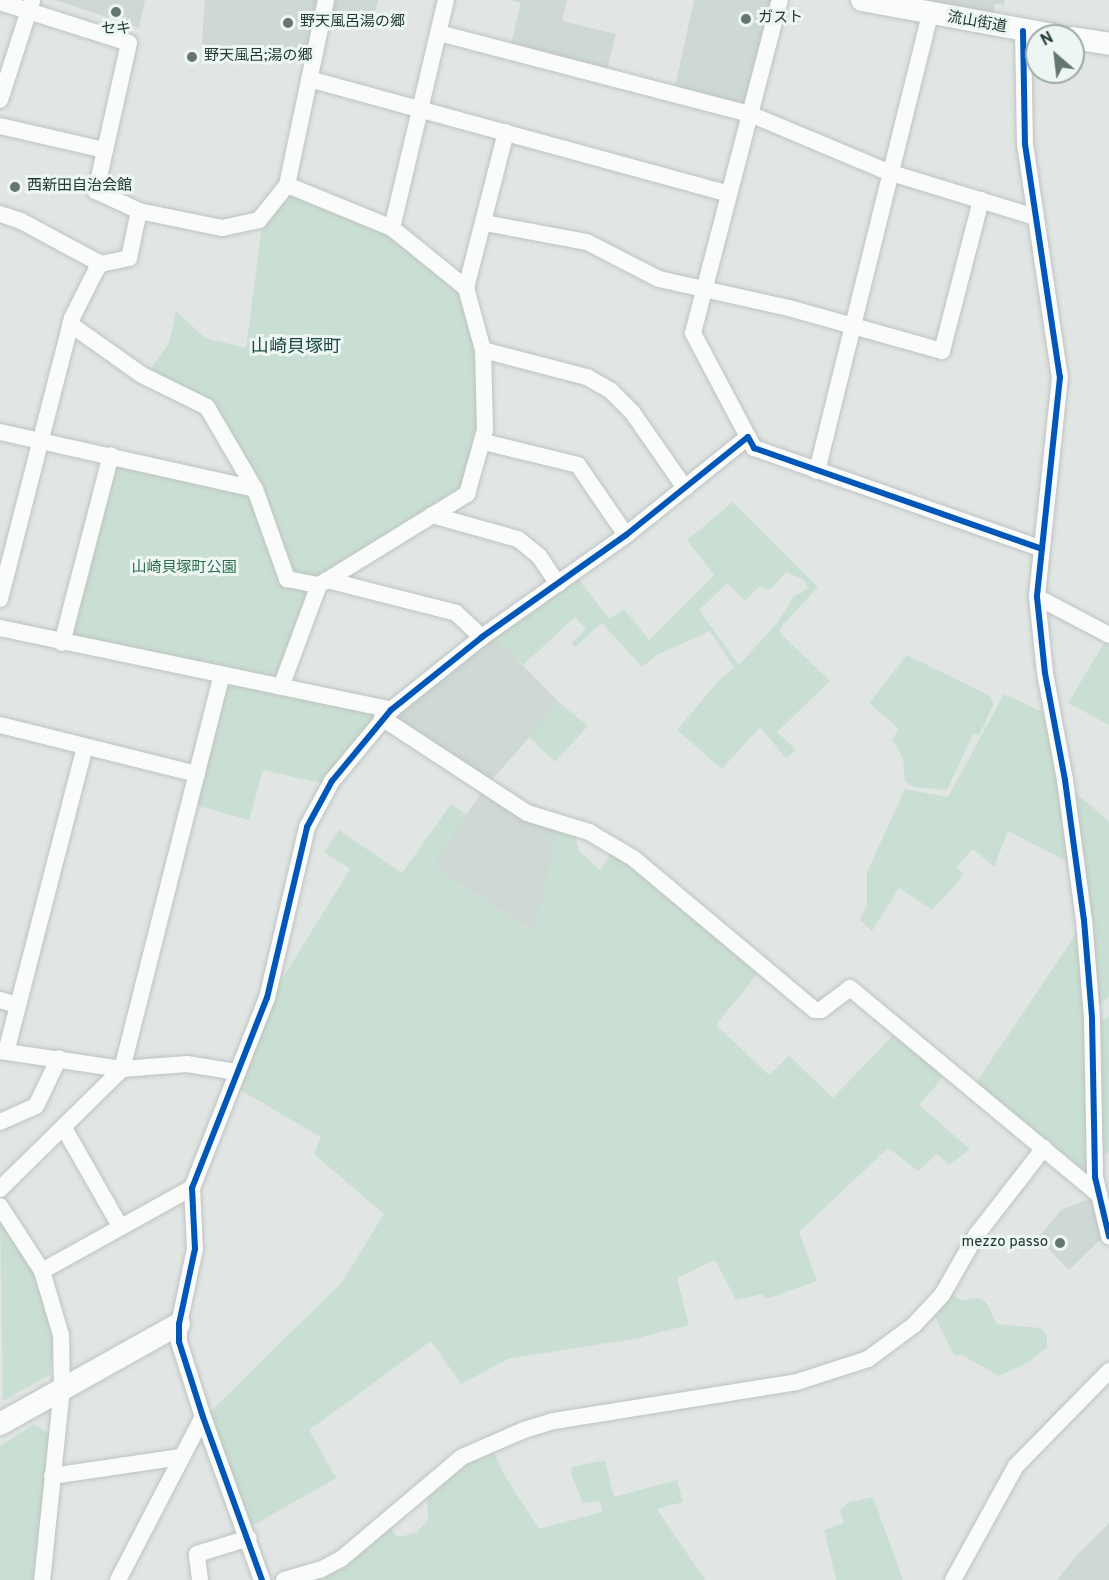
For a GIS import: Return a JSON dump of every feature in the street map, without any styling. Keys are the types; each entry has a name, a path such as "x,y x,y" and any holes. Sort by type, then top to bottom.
{"street":[{"path":"0,2 31,4 129,44 96,191 139,211 222,228 259,220 287,185 326,0"},
{"path":"392,228 447,0"},
{"path":"780,0 693,333 754,448 1042,549"},
{"name":"流山街道","path":"862,0 1023,31"},
{"path":"0,100 31,4"},
{"path":"817,471 888,172 930,14"},
{"path":"1023,31 1025,144 1060,377 1037,597 1045,674 1065,780 1084,920 1092,1018 1095,1177 1109,1236"},
{"path":"439,33 750,114 888,172 1035,217"},
{"path":"1085,40 1109,44"},
{"path":"309,79 729,194"},
{"path":"0,126 104,150"},
{"path":"281,687 323,583 467,494 484,442 483,350 466,288 485,222 506,132"},
{"path":"287,185 392,228 466,288"},
{"path":"485,222 587,242 659,279 705,287 942,351 981,200"},
{"path":"0,214 21,221 101,264 129,258 139,211"},
{"path":"0,599 8,531 40,441 70,324 101,264"},
{"path":"70,324 142,375 207,407 255,489 287,579 323,583 456,613 482,638"},
{"path":"483,350 587,377 611,391 632,412 685,488"},
{"path":"0,432 255,489"},
{"path":"262,1580 203,1417 179,1342 179,1324 195,1249 192,1188 267,998 307,827 332,781 386,714 482,638 626,535 748,437"},
{"path":"484,442 579,465 626,535"},
{"path":"62,643 111,455"},
{"path":"432,515 518,539 539,556 558,584"},
{"path":"1037,597 1109,635"},
{"path":"0,628 62,643 281,687 386,714 527,813 589,832 633,858 815,1010 821,1010 850,988 1099,1195"},
{"path":"0,1189 122,1069 222,675"},
{"path":"0,725 197,774"},
{"path":"85,747 18,1005 3,1052 59,1058 122,1069 187,1064 237,1072"},
{"path":"0,1000 18,1005"},
{"path":"0,1122 36,1106 59,1058"},
{"path":"64,1128 120,1226"},
{"path":"284,1580 320,1570 341,1559 462,1457 524,1430 554,1421 797,1382 854,1366 882,1351 915,1325 942,1295 977,1234 1044,1148"},
{"path":"42,1271 192,1188"},
{"path":"0,1206 42,1271 61,1335 62,1388 42,1580"},
{"path":"0,1424 179,1324"},
{"path":"952,1580 1016,1466 1109,1371"},
{"path":"118,1580 203,1417"},
{"path":"52,1476 181,1457"},
{"path":"200,1580 198,1554 249,1539"}],"shaded area":[{"name":"セキ","path":"55,0 145,0 139,28"},
{"path":"205,0 319,0 308,54 255,45 253,55 202,44"},
{"path":"333,0 378,0 370,32 328,23"},
{"path":"510,0 567,0 562,21 616,34 607,70 511,44 521,3"},
{"path":"694,0 773,0 746,100 741,103 675,87"},
{"path":"908,0 1005,0 1004,5 995,4 993,16"},
{"path":"494,636 560,703 488,784 390,717"},
{"path":"483,790 558,828 535,933 432,866"},
{"path":"1094,1197 1104,1236 1069,1270 1038,1238 1061,1210"},
{"path":"1109,1523 1109,1580 1057,1580 1078,1554"}],"green space":[{"path":"293,194 394,238 462,295 476,353 478,440 460,489 317,578 294,576 212,406 148,373 169,343 176,311 205,338 246,348 262,226 287,195"},
{"name":"山崎貝塚町公園","path":"113,465 250,493 283,582 304,588 308,594 277,676 271,678 72,638 69,633"},
{"path":"733,502 818,587 780,628 780,633 830,681 777,732 796,750 786,759 760,727 722,769 677,730 720,679 734,668 710,631 657,655 642,667 602,623 575,647 572,643 586,629 575,617 523,665 494,636 577,577 609,619 624,609 649,640 714,575 687,540","holes":["786,572 804,580 808,588 794,596 778,622 739,665 699,610 727,583 745,601 760,586 766,590 773,587"]},
{"path":"1107,638 1109,640 1109,725 1068,703"},
{"path":"907,655 990,696 994,704 979,735 973,734 947,790 914,787 905,781 903,758 892,739 899,729 869,703"},
{"path":"232,684 373,713 375,719 324,784 263,770 249,820 195,805 226,687"},
{"path":"1004,694 1047,714 1072,864 1008,831 994,867 973,849 956,867 963,874 958,882 932,910 899,888 872,931 860,920 867,905 867,872 905,789 948,797"},
{"path":"560,703 588,726 555,762 528,736"},
{"path":"1074,792 1109,821 1109,997 1096,1007"},
{"path":"451,804 467,815 432,866 534,933 558,828 574,832 579,851 600,870 613,850 759,972 716,1025 769,1075 789,1056 833,1098 898,1030 947,1073 919,1105 970,1149 949,1165 937,1154 918,1171 888,1148 799,1232 817,1281 766,1299 762,1294 736,1300 715,1260 677,1278 689,1325 638,1338 508,1359 461,1384 431,1341 309,1430 336,1478 250,1527 208,1414 342,1282 384,1214 314,1154 321,1137 235,1087 273,994 350,869 324,852 339,830 402,873"},
{"path":"1076,934 1081,943 1090,1167 1084,1173 975,1084"},
{"path":"1109,1016 1109,1152 1100,1156 1097,1026"},
{"path":"0,1217 34,1271 54,1336 50,1375 3,1401"},
{"path":"948,1292 962,1301 978,1298 986,1302 997,1324 1040,1328 1047,1335 1047,1347 1029,1362 999,1376 962,1355 954,1355 932,1311"},
{"path":"34,1424 50,1435 35,1580 0,1580 0,1446"},
{"path":"492,1447 503,1473 539,1529 602,1512 600,1501 583,1503 571,1474 572,1467 605,1460 614,1497 677,1480 683,1502 657,1509 705,1580 313,1580 390,1529 398,1537 416,1533 428,1520 427,1490 446,1473"},
{"path":"873,1497 903,1580 836,1580 824,1530 844,1523 840,1510 849,1502"}],"cycle path":[{"path":"1023,31 1025,144 1060,377 1037,597 1045,673 1065,780 1084,920 1092,1018 1095,1177 1109,1236"},
{"path":"262,1580 203,1417 179,1342 179,1324 195,1249 192,1188 267,998 307,827 332,781 391,710 482,637 626,535 748,437 754,448 1042,549"}],"place":[{"name":"セキ","path":"116,12"},
{"name":"ガスト","path":"746,19"},
{"name":"野天風呂湯の郷","path":"288,23"},
{"name":"野天風呂;湯の郷","path":"192,57"},
{"name":"西新田自治会館","path":"15,187"},
{"name":"mezzo passo","path":"1060,1243"}],"district":[{"name":"山崎貝塚町","path":"296,348"}]}
